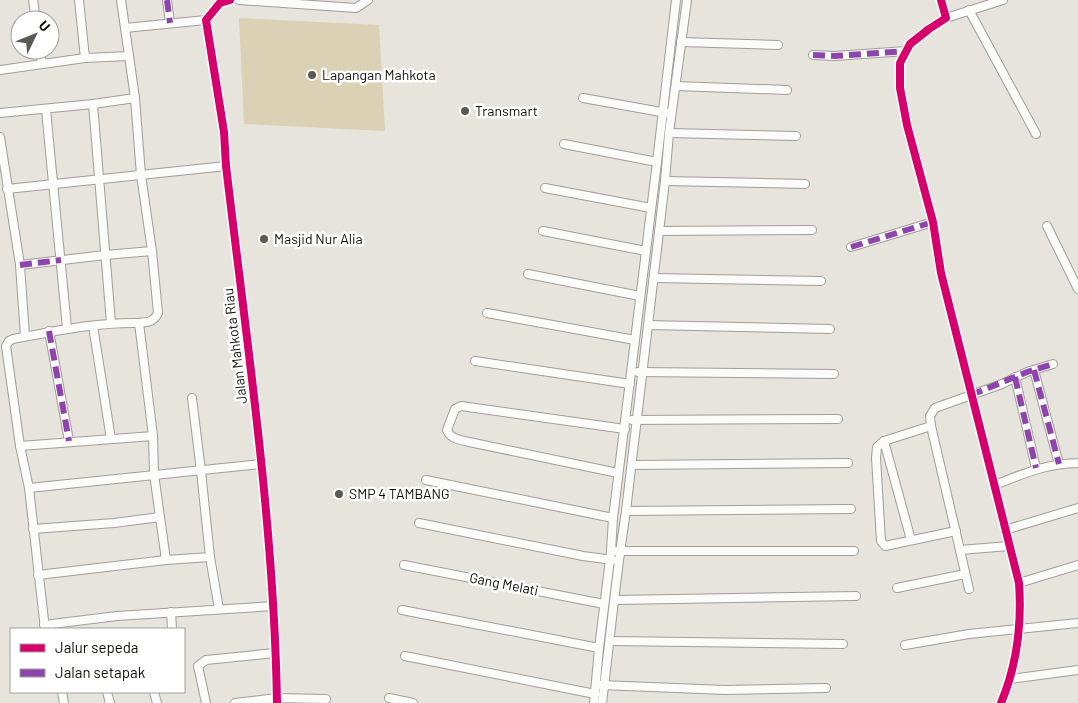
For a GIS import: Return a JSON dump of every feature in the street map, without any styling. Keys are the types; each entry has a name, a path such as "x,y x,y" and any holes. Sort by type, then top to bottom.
{"street":[{"path":"79,0 85,58"},
{"path":"121,0 135,98 141,175 152,251 158,313 150,322 111,322 93,326 67,328 13,338 6,346 20,446 30,488 45,627 117,616 274,606"},
{"path":"167,0 170,23"},
{"path":"125,28 206,20 220,3 230,0"},
{"path":"239,0 356,8 368,0"},
{"path":"602,703 615,600 613,518 676,0"},
{"path":"620,552 643,373 669,133 687,0"},
{"path":"941,0 946,18"},
{"path":"1001,703 1011,679 1020,630 1019,583 941,274 933,222 920,179 900,88 900,63 910,44 946,18 1003,0"},
{"path":"969,10 1036,134"},
{"name":"Jalan Mahkota Riau","path":"206,20 224,132 226,166 261,464 274,606 277,700"},
{"path":"681,42 778,46"},
{"path":"813,55 835,56 906,51"},
{"path":"0,70 85,58 128,56"},
{"path":"41,60 42,64"},
{"path":"676,86 787,90"},
{"path":"0,113 46,110 135,98"},
{"path":"583,98 672,113"},
{"path":"92,104 111,322"},
{"path":"46,110 67,328"},
{"path":"669,133 796,136"},
{"path":"0,137 20,265 25,336"},
{"path":"564,144 658,159 667,155"},
{"path":"7,190 226,166"},
{"path":"665,181 804,184"},
{"path":"545,188 651,208"},
{"path":"851,247 933,222"},
{"path":"1046,226 1078,289"},
{"path":"659,232 812,230"},
{"path":"542,231 646,251"},
{"path":"20,265 104,254 152,251"},
{"path":"528,274 640,296"},
{"path":"654,278 821,281"},
{"path":"488,313 635,340"},
{"path":"139,323 153,436 154,474 166,560"},
{"path":"648,325 830,329"},
{"path":"93,326 110,439"},
{"path":"49,331 69,441"},
{"path":"475,361 630,384"},
{"path":"969,589 930,416 934,408 1054,364"},
{"path":"1034,370 1059,464"},
{"path":"631,371 643,373 834,374"},
{"path":"1015,377 1036,468"},
{"path":"192,398 202,471 210,557 219,609"},
{"path":"618,473 468,442 454,438 448,434 447,430 455,409 461,406 624,429"},
{"path":"626,419 838,418"},
{"path":"931,426 884,441 876,450 881,541 885,546 956,531"},
{"path":"20,446 153,436"},
{"path":"884,441 911,540"},
{"path":"632,465 848,463"},
{"path":"995,485 1036,468 1078,463"},
{"path":"30,488 261,464"},
{"path":"426,480 613,518"},
{"path":"1005,530 1078,508"},
{"path":"626,511 852,509"},
{"path":"33,529 114,523 160,516"},
{"path":"418,523 583,556 613,557 620,552 854,551"},
{"path":"960,550 1009,546"},
{"path":"38,575 166,560 210,557"},
{"path":"594,703 604,604 613,557"},
{"name":"Gang Melati","path":"404,565 604,604"},
{"path":"1019,583 1078,565"},
{"path":"897,588 966,574"},
{"path":"615,600 856,596"},
{"path":"402,610 599,648"},
{"path":"171,612 172,628"},
{"path":"905,645 969,634 1078,623"},
{"path":"610,641 843,644"},
{"path":"206,703 198,666 201,663 206,660 275,653"},
{"path":"404,656 595,694"},
{"path":"1011,679 1078,670"},
{"path":"596,684 724,690 826,688"},
{"path":"389,698 413,703"},
{"path":"235,703 326,699"}],"shaded area":[{"name":"Lapangan Mahkota","path":"239,18 379,25 385,131 244,124"}],"marked path":[{"path":"167,0 170,23"},
{"path":"813,55 835,56 906,51"},
{"path":"851,247 933,222"},
{"path":"20,265 61,260"},
{"path":"49,331 69,441"},
{"path":"971,395 1027,372 1053,364"},
{"path":"1034,370 1059,464"},
{"path":"1015,377 1036,468"}],"cycle path":[{"path":"230,0 220,3 206,20 224,132 226,166 251,367 265,501 271,568 277,703"},
{"path":"941,0 946,18 910,44 900,63 900,88 907,125 933,222 941,273 1019,583 1020,614 1015,659 1001,703"}],"place":[{"name":"Lapangan Mahkota","path":"312,75"},
{"name":"Transmart","path":"465,111"},
{"name":"Masjid Nur Alia","path":"264,239"},
{"name":"SMP 4 TAMBANG","path":"339,494"}]}
